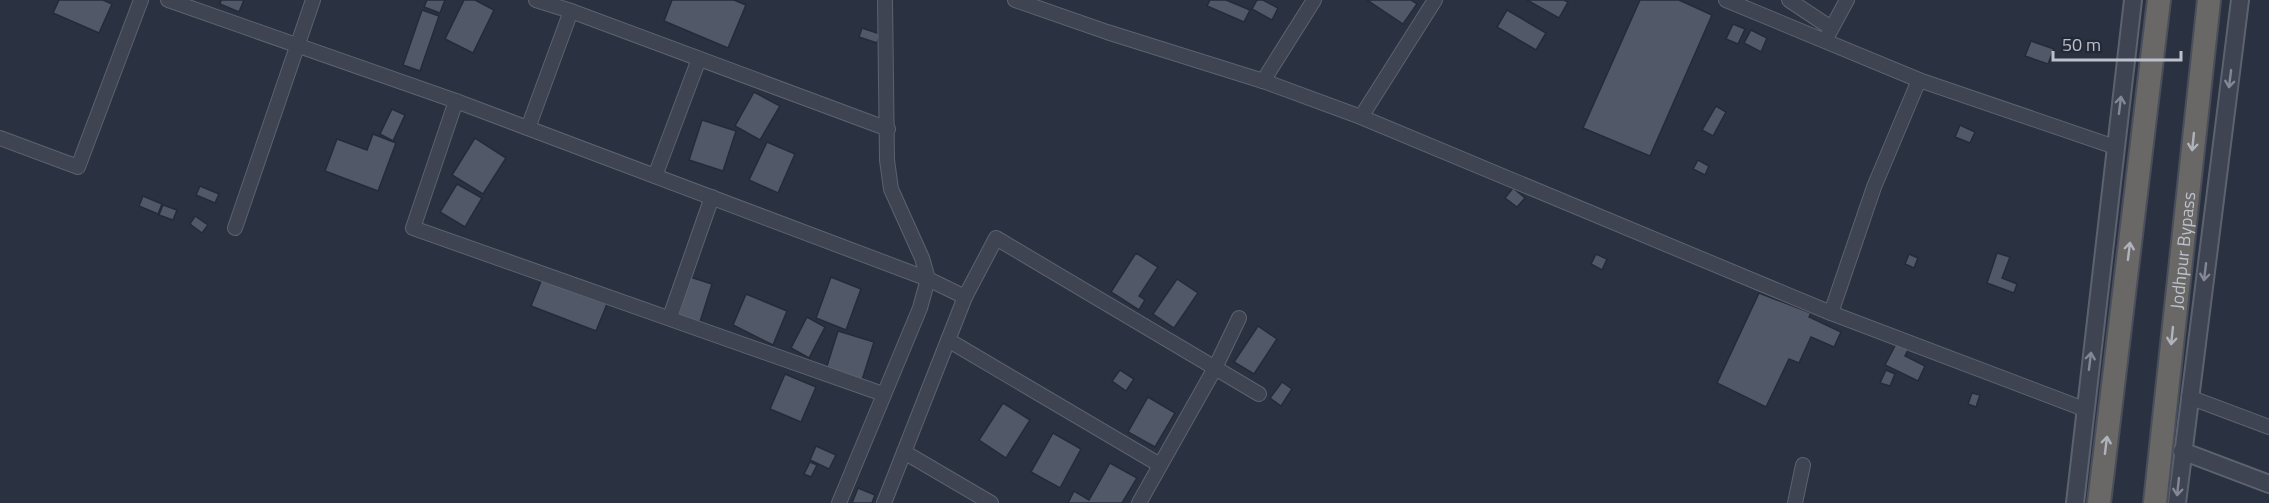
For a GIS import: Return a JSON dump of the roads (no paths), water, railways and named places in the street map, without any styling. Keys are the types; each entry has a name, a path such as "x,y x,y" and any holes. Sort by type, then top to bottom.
{"highway":[{"path":"2099,503 2159,0"},
{"name":"Jodhpur Bypass","path":"2155,503 2209,0"}],"street":[{"path":"0,138 78,167 141,0"},
{"path":"168,0 456,101 928,279 965,297"},
{"path":"235,228 313,0"},
{"path":"839,503 920,308 928,279 922,258 891,189 887,160 885,0"},
{"path":"1016,0 1107,32 1263,81 1361,117 1831,313 2084,409"},
{"path":"1263,81 1314,0"},
{"path":"1361,117 1435,0"},
{"path":"1726,0 1828,34 1919,80 2115,147"},
{"path":"1789,0 1828,34"},
{"path":"1828,34 1847,0"},
{"path":"2074,503 2133,0"},
{"path":"2176,503 2240,0"},
{"path":"544,1 888,129"},
{"path":"528,128 571,11"},
{"path":"655,176 699,59"},
{"path":"1831,313 1874,187 1919,80"},
{"path":"456,101 413,228 883,394"},
{"path":"670,317 712,197"},
{"path":"884,503 965,297 996,238 1259,394"},
{"path":"1139,503 1215,368 1239,318"},
{"path":"948,340 1160,465"},
{"path":"2189,397 2269,427"},
{"path":"2182,451 2269,484"},
{"path":"904,452 991,503"},
{"path":"1795,503 1803,465"}]}
